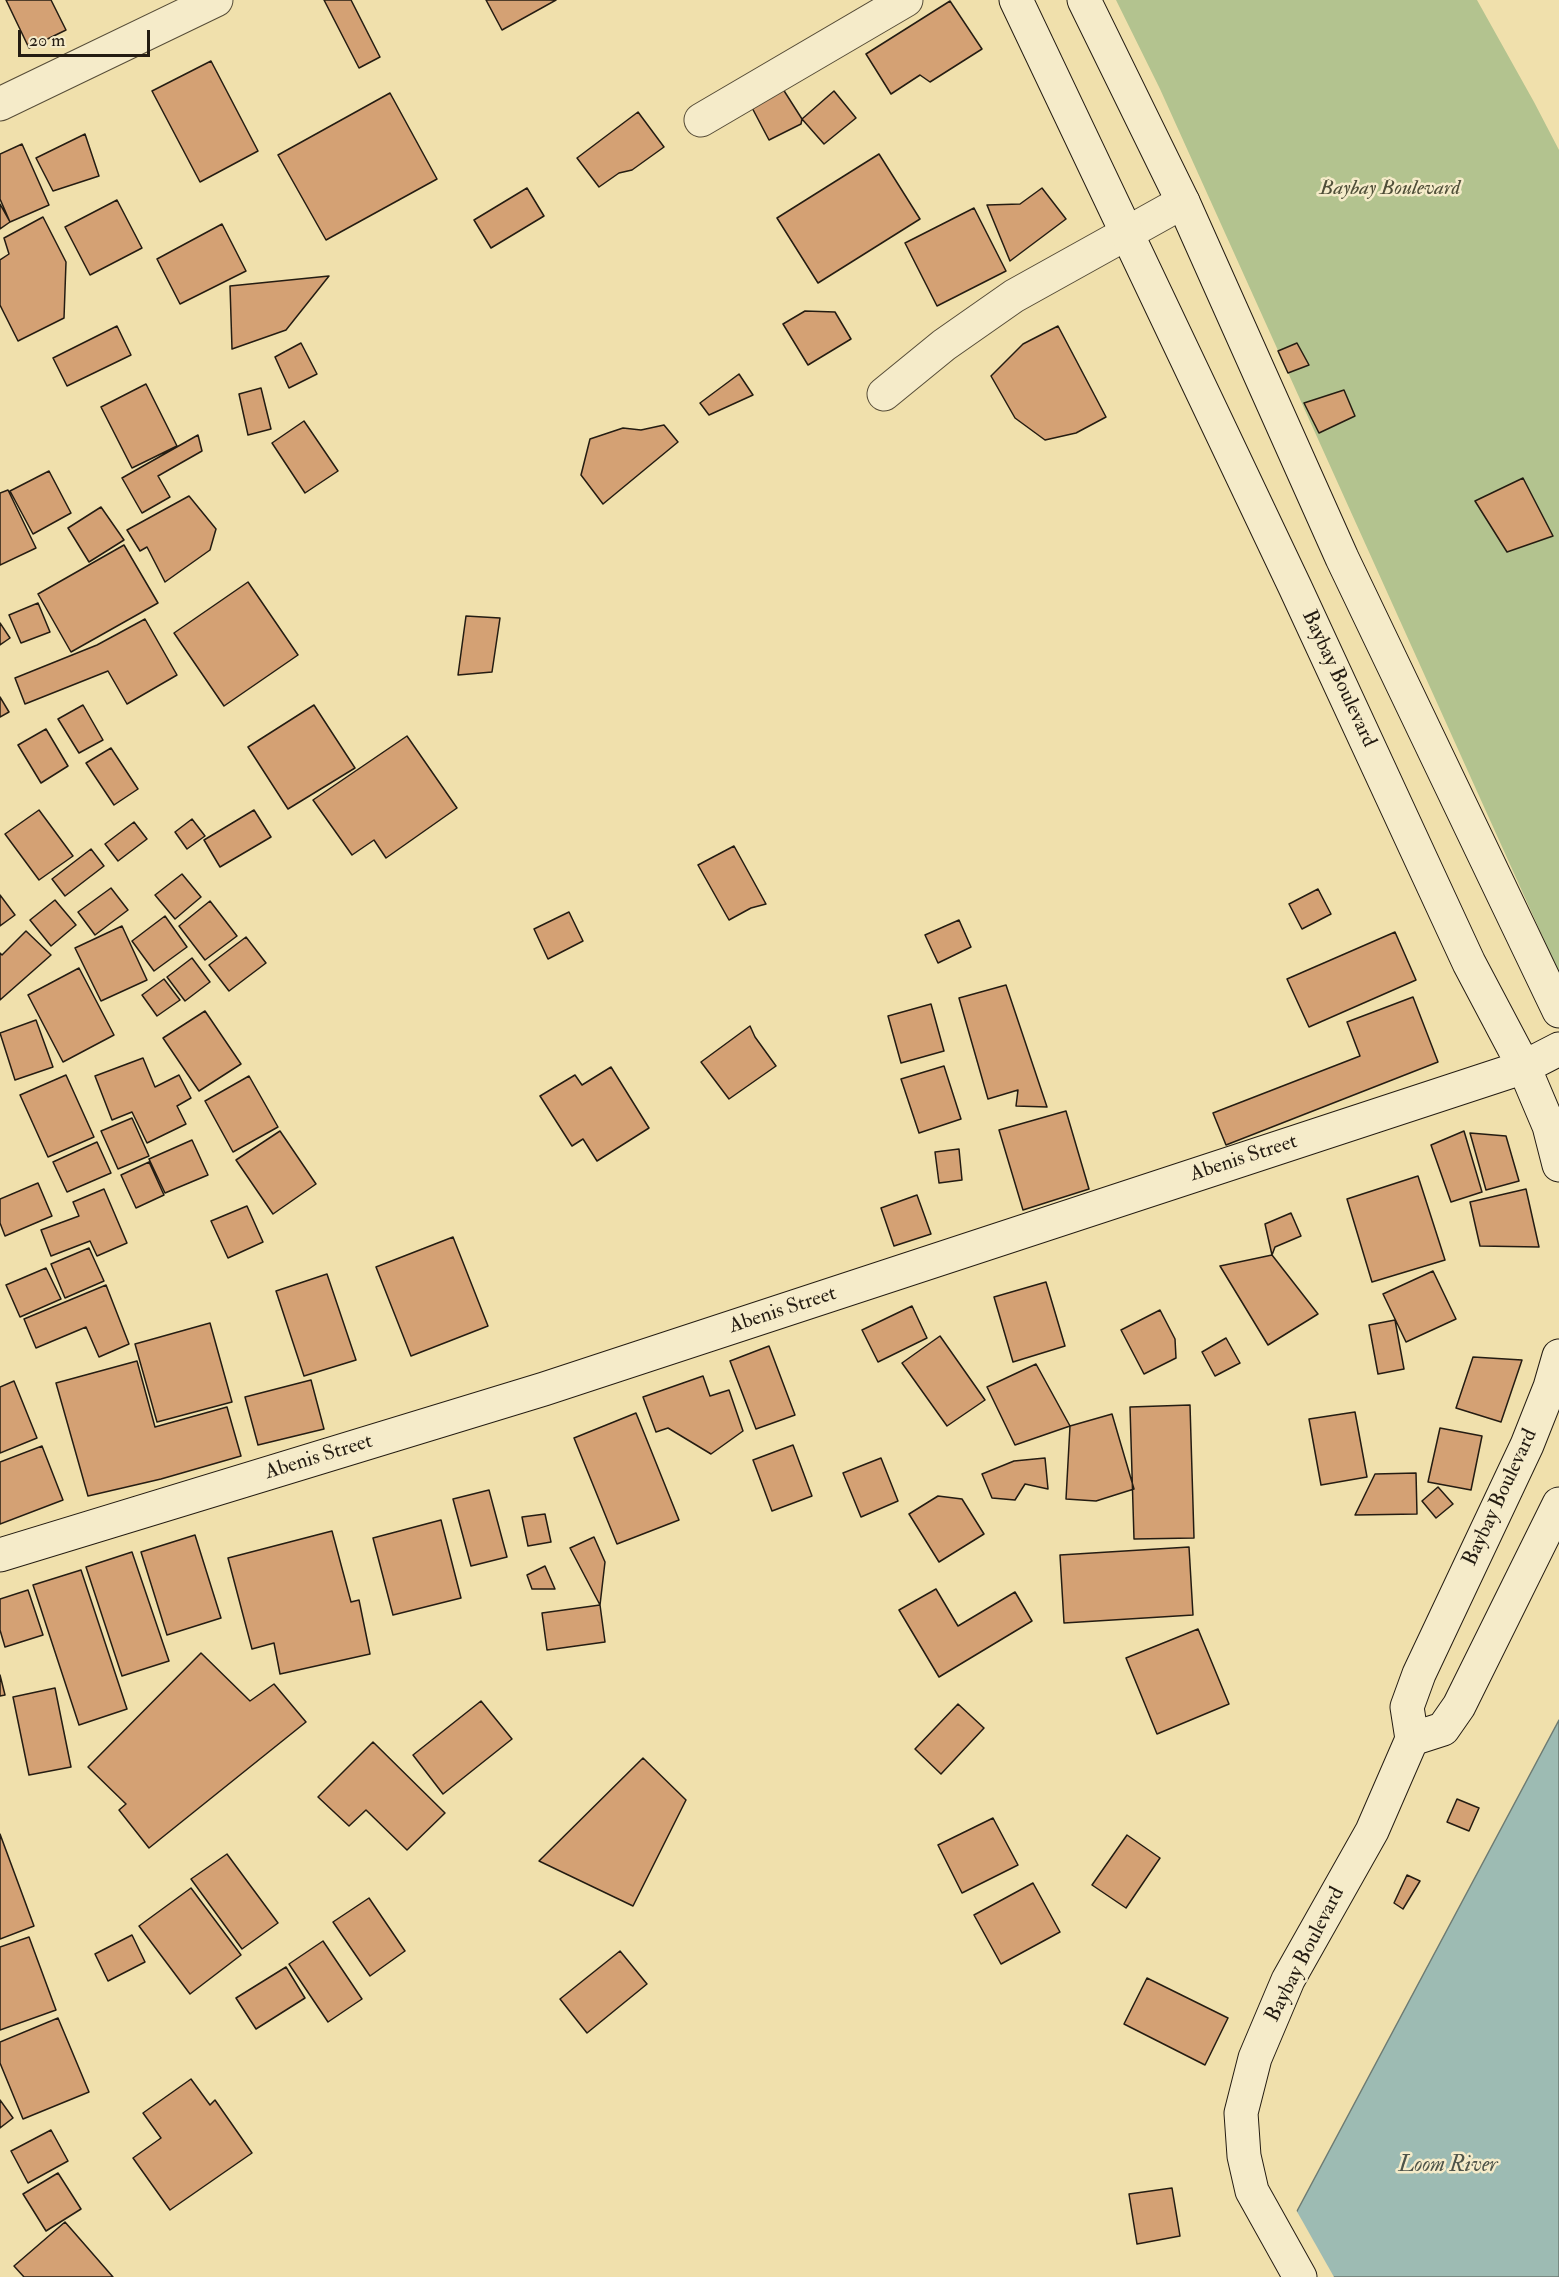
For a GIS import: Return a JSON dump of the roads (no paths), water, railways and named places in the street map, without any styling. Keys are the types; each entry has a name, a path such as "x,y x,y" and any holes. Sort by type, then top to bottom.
{"street":[{"path":"0,104 216,0"},
{"path":"702,120 906,0"},
{"name":"Baybay Boulevard","path":"1016,0 1295,587 1468,963 1524,1067 1549,1126 1559,1165"},
{"path":"1084,0 1183,202 1342,558 1559,1011"},
{"path":"884,394 944,345 1014,296 1183,202"},
{"name":"Abenis Street","path":"0,1555 544,1389 1524,1067 1559,1049"},
{"name":"Baybay Boulevard","path":"1300,2277 1252,2191 1244,2157 1240,2113 1255,2058 1288,1980 1372,1831 1412,1739 1407,1707 1419,1674 1527,1445 1550,1387 1559,1356"},
{"path":"1412,1739 1443,1729 1459,1706 1559,1504"}],"water":[{"name":"Loom River","path":"1559,1720 1559,2277 1329,2277 1296,2213"}]}
